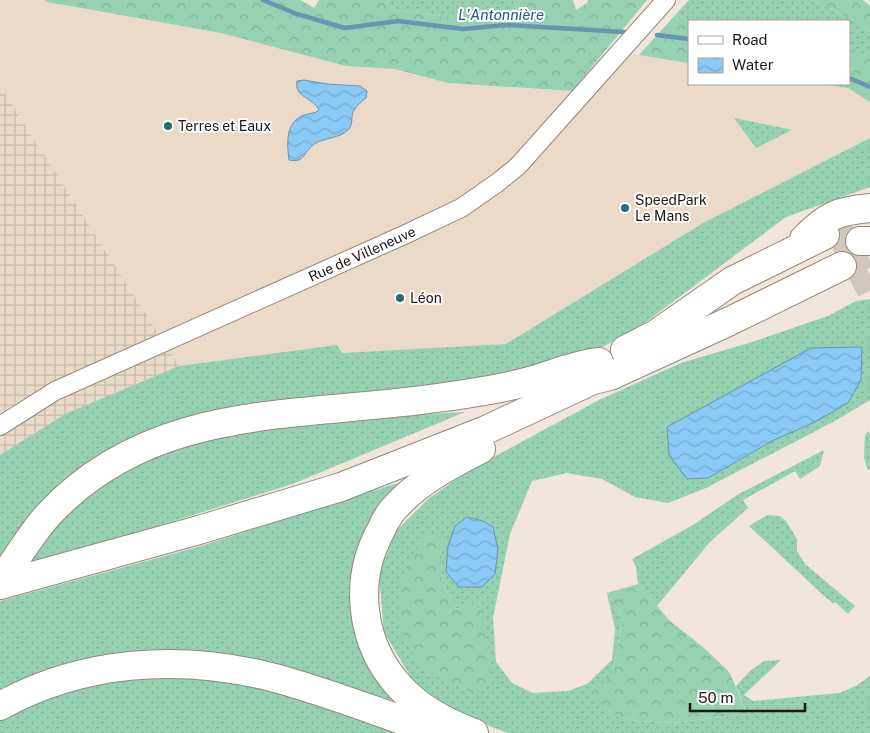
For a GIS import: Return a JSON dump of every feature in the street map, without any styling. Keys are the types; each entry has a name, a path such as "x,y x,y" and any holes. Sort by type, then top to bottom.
{"highway":[{"path":"0,584 199,530 341,487 486,430 593,380 604,369 732,281 795,250 818,224 844,211 865,231"},
{"path":"0,584 47,516 92,476 120,458 163,438 193,429 256,417 418,401 475,392 517,384 587,363 604,369 730,321 812,281 838,259 795,250"},
{"path":"474,733 433,713 414,700 400,688 389,673 372,642 365,614 364,585 371,551 390,513 412,491 440,470 596,388 604,369"},
{"path":"0,706 37,688 91,672 130,664 173,663 240,670 271,677 440,733"}],"street":[{"name":"Rue de Villeneuve","path":"0,426 55,391 404,235 460,208 518,166 666,0"}],"shaded area":[{"path":"0,0 45,0 47,2 93,11 221,33 346,66 395,69 448,83 586,92 621,52 688,63 688,85 826,85 848,88 870,102 870,138 703,223 506,344 341,353 337,345 179,366 0,86"},
{"path":"0,86 179,366 65,414 0,455"}],"green space":[{"path":"45,0 300,0 314,8 319,0 390,0 386,3 396,11 421,12 449,18 468,15 476,7 491,8 503,20 515,9 518,0 573,0 576,10 587,3 588,0 647,0 572,91 448,83 395,69 346,66 221,33 47,2"},
{"path":"390,0 518,0 515,9 503,20 468,15 449,18 421,12 396,11 386,3"},
{"path":"689,0 813,0 861,24 870,32 870,59 850,46 850,20 688,20 688,22 677,13"},
{"path":"813,0 863,0 870,6 870,32 861,24"},
{"path":"677,13 688,22 688,63 639,55"},
{"path":"850,46 870,59 870,102 848,88 826,85 850,85"},
{"path":"734,118 792,130 756,148"},
{"path":"870,138 870,187 786,217 638,328 582,358 525,375 164,428 0,569 0,455 65,414 179,366 337,345 342,353 506,344 703,223"},
{"path":"870,299 870,400 833,422 706,488 668,503 635,497 602,479 567,473 532,481 510,534 493,618 496,662 512,683 533,693 568,691 587,684 612,660 615,629 607,593 623,617 612,677 609,714 638,721 672,723 747,714 736,686 750,671 764,661 781,660 744,695 753,701 839,693 856,686 870,676 870,733 508,733 455,713 416,686 384,632 379,573 397,530 428,499 468,471 601,399 681,363 752,342 828,316 856,301","holes":["848,403 817,421 772,441 708,478 687,479","443,536 441,561 443,584 456,609 482,599 417,663"]},
{"path":"465,412 295,483 133,534 22,566 83,492 177,440 323,419"},
{"path":"868,431 870,434 870,469 868,470 864,458 865,435"},
{"path":"824,450 820,466 800,479 795,471 743,500 748,508 709,543 657,606 638,584 636,567 632,559 693,525 737,495"},
{"path":"404,481 356,614 428,719 241,660 0,695 0,601 198,547"},
{"path":"767,515 780,516 786,521 797,539 797,551 805,564 855,606 848,614 835,602 833,603 823,595 749,526"},
{"path":"424,536 443,536 441,561 443,584 456,609 482,598 492,683 478,694 446,683 417,663 397,621 402,579"},
{"path":"638,584 670,621 703,647 730,673 747,714 672,723 638,721 609,714 594,700 595,687 612,677 623,617 607,593"},
{"path":"221,673 425,733 0,733 0,715 104,676"}],"water":[{"path":"304,80 327,84 360,86 367,91 366,98 354,110 351,126 345,133 316,143 301,158 294,161 289,160 288,141 290,128 298,118 319,110 313,102 298,91 297,81"},
{"path":"862,347 861,380 848,403 817,421 772,441 708,478 687,479 669,455 667,427 811,348"},
{"path":"467,517 483,521 493,527 498,549 495,574 482,587 459,587 446,572 448,546 455,526"}],"waterway":[{"name":"L'Antonnière","path":"263,0 297,14 345,28 398,21 463,29 506,25 624,32"},
{"name":"L'Antonnière","path":"657,35 688,39"},
{"name":"L'Antonnière","path":"850,78 870,87"}],"tunnel":[{"path":"830,243 855,231"},
{"path":"842,266 867,254"},
{"path":"852,284 870,275"}],"place":[{"name":"Terres et Eaux","path":"168,126"},
{"name":"SpeedPark Le Mans","path":"625,208"},
{"name":"Léon","path":"400,298"}]}
